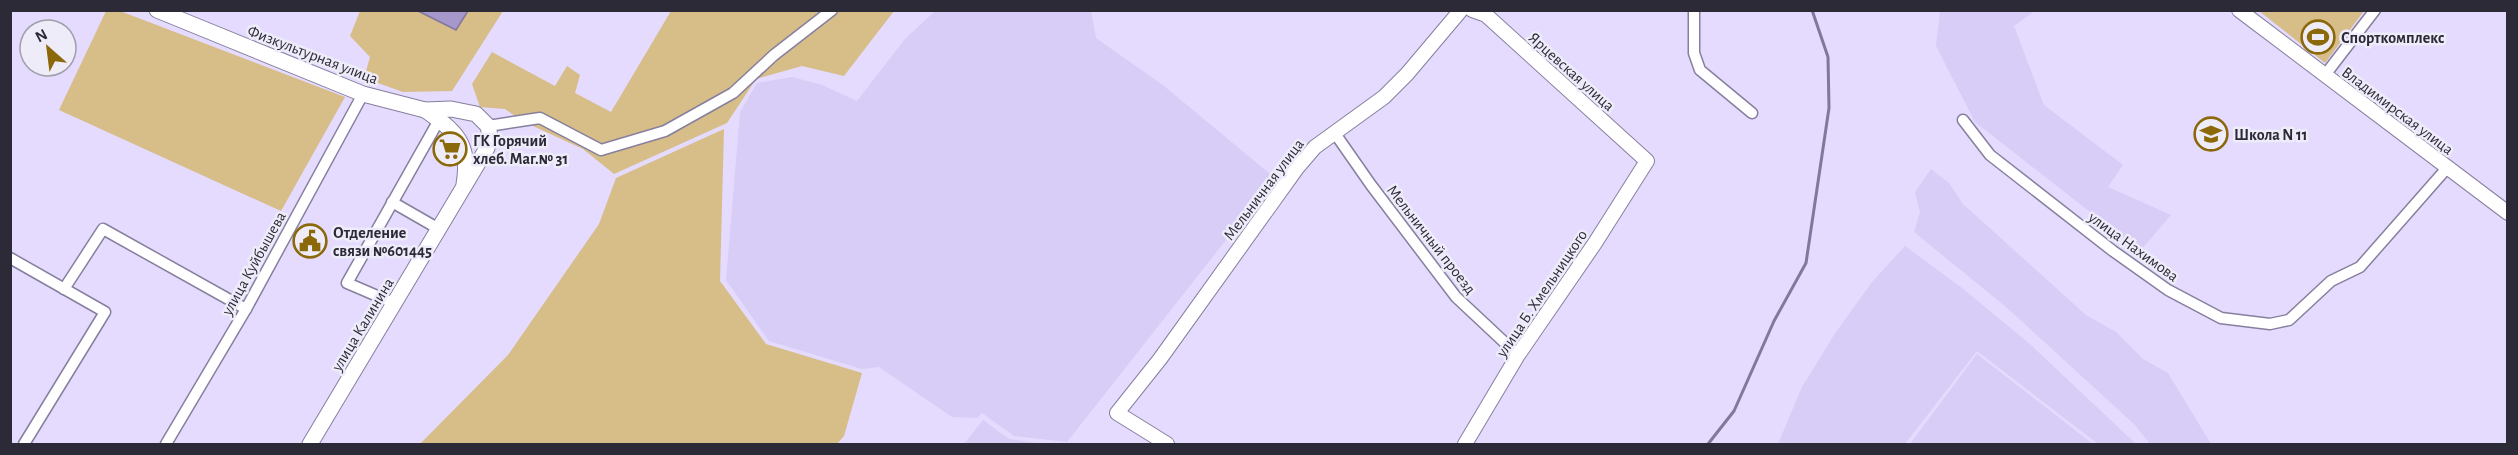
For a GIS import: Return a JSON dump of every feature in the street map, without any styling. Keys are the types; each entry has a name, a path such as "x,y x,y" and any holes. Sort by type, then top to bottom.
{"main road":[{"name":"Физкультурная улица","path":"158,10 363,94 425,110 451,109 476,114 488,126"},
{"path":"439,120 451,109"},
{"name":"Физкультурная улица","path":"425,110 454,132 466,154"},
{"name":"улица Калинина","path":"310,444 396,304 482,156 490,136 488,126"},
{"path":"466,154 475,159 482,156"},
{"path":"463,186 467,167 466,154"}],"street":[{"path":"488,126 540,118 601,150 665,131 733,93 780,50 832,10"},
{"name":"Мельничная улица","path":"1167,444 1118,413 1160,359 1297,168 1315,147 1384,97 1407,74 1461,10"},
{"name":"Ярцевская улица","path":"1472,10 1488,13 1647,161"},
{"path":"1694,10 1694,53 1700,70 1752,113"},
{"name":"Владимирская улица","path":"2239,10 2508,213"},
{"path":"2325,75 2375,10"},
{"name":"улица Куйбышева","path":"166,444 246,309 363,94"},
{"path":"396,304 347,283 439,120"},
{"name":"улица Нахимова","path":"1963,120 1990,155 2168,290 2221,318 2270,324 2289,321 2331,281 2360,267 2447,168"},
{"name":"Мельничный проезд","path":"1334,132 1456,297 1518,355"},
{"name":"улица Б. Хмельницкого","path":"1465,444 1518,355 1595,243 1647,161"},
{"path":"392,202 439,229"},
{"path":"64,289 103,229 246,309"},
{"path":"10,258 105,312 24,444"}],"shaded area":[{"path":"468,10 456,30 418,11"},
{"path":"106,11 120,11 345,97 281,211 59,110 74,78 78,78 78,70"},
{"path":"360,11 418,11 455,30 468,11 503,11 452,91 403,92 364,78 370,57 350,36"},
{"path":"671,11 894,11 844,76 802,66 756,79 727,123 614,174 583,149 522,121 505,109 480,107 472,84 492,52 555,86 567,66 580,75 575,93 611,112"},
{"path":"935,11 1091,11 1096,38 1164,86 1270,174 1248,212 1067,442 1014,436 982,413 977,418 952,417 879,367 862,369 769,341 726,280 740,112 757,83 792,77 822,85 857,101 905,39"},
{"path":"1940,11 2032,11 2014,26 2044,105 2123,165 2108,187 2171,215 2140,251 1975,122 1936,46"},
{"name":"Спорткомплекс","path":"2259,11 2364,11 2325,63"},
{"path":"724,129 720,281 766,344 862,373 844,436 837,444 420,444 508,355 599,224 616,178"},
{"path":"1931,169 1949,183 1963,204 2086,315 2116,332 2143,359 2168,373 2211,444 2150,444 2135,425 2006,307 1914,232 1920,212 1915,192"},
{"path":"1905,246 1962,288 2030,344 2136,444 2098,444 1977,351 1905,444 1778,444 1802,387 1834,335 1872,282"},
{"path":"1977,354 2093,444 1910,444"},
{"path":"983,420 1009,439 1043,444 964,444"}],"waterway":[{"path":"1708,444 1734,411 1774,321 1806,263 1829,108 1828,57 1812,10"}],"place":[{"name":"Спорткомплекс","path":"2318,37"},
{"name":"Школа N 11","path":"2211,134"},
{"name":"ГК Горячий хлеб. Маг.№ 31","path":"450,149"},
{"name":"Отделение связи №601445","path":"310,241"}]}
